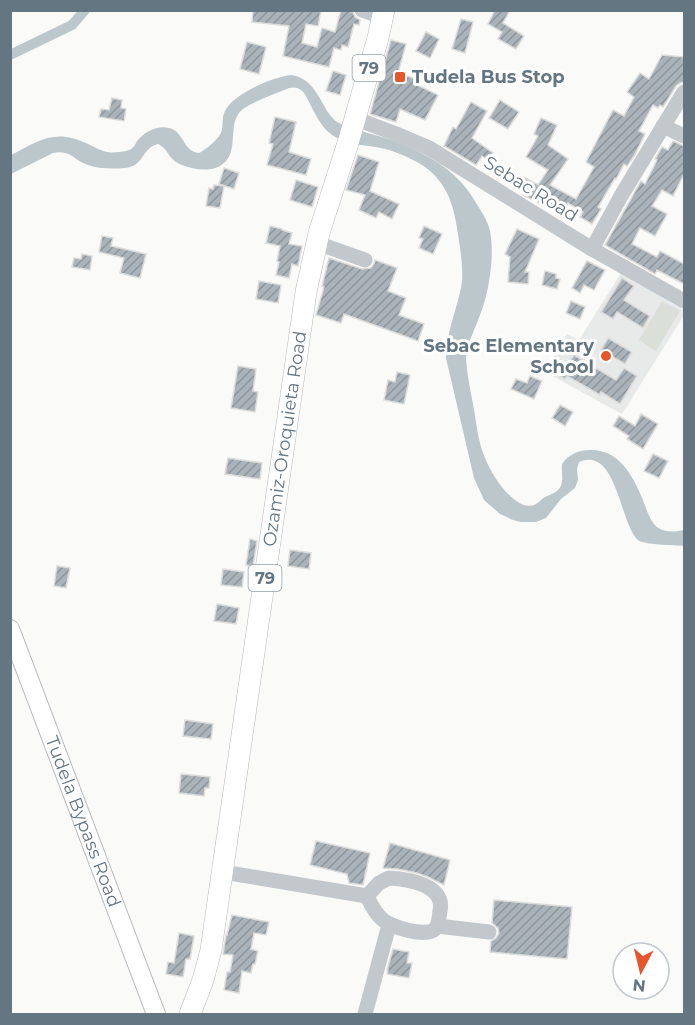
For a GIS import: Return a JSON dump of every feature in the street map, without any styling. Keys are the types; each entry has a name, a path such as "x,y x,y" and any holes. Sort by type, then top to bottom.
{"highway":[{"name":"Ozamiz-Oroquieta Road","path":"190,1014 211,950 306,292 317,243 378,38 376,13"}],"main road":[{"name":"Tudela Bypass Road","path":"10,629 156,1014"}],"street":[{"path":"592,249 684,92"},
{"path":"663,126 684,136"},
{"name":"Sebac Road","path":"351,129 396,134 429,148 592,249 684,301"},
{"path":"317,243 365,260"},
{"path":"223,872 367,896"},
{"path":"389,878 429,888 441,902 437,926 429,932 420,932 389,925 374,911 367,896 379,883 389,878"},
{"path":"365,1014 389,925"},
{"path":"437,926 489,932"}],"shaded area":[{"path":"291,75 309,83 334,120 407,146 431,158 453,174 470,194 485,218 492,243 490,275 486,298 468,345 466,359 480,444 488,464 501,485 518,502 528,506 534,505 558,490 562,480 562,464 575,453 590,450 609,454 629,472 654,524 670,532 684,530 684,546 653,544 638,540 632,532 610,475 602,465 592,460 579,462 575,488 561,499 546,518 536,522 513,520 500,514 484,500 474,478 446,358 448,338 462,282 457,227 447,192 433,174 411,159 385,149 349,143 332,135 321,124 300,89 289,88 242,110 236,119 229,156 225,162 213,169 191,168 177,163 158,144 148,149 140,161 131,167 92,166 64,152 59,152 11,174 11,155 39,141 57,136 76,139 106,152 121,152 131,149 147,132 165,127 178,133 190,149 199,153 219,136 225,111 236,98 264,83"},
{"name":"Sebac Elementary School","path":"621,273 684,310 684,315 622,414 545,372 567,334 579,340"},
{"path":"662,301 680,311 656,351 639,340"}],"building":[{"path":"253,10 321,10 318,26 306,24 302,43 317,47 322,28 335,32 341,10 353,12 360,20 359,25 354,24 348,47 342,45 341,50 334,48 329,67 283,56 289,26 252,22"},
{"path":"495,10 510,10 503,23 524,36 516,49 498,39 502,32 488,24"},
{"path":"461,19 473,22 465,53 452,49"},
{"path":"426,32 439,39 430,58 416,51"},
{"path":"391,40 406,44 398,73 419,80 417,85 438,95 425,120 400,109 396,122 370,114"},
{"path":"247,42 266,47 259,74 240,69"},
{"path":"662,55 684,57 684,82 676,86 663,107 660,105 658,108 653,105 639,131 645,134 634,156 627,166 624,164 615,178 598,207 601,209 592,224 580,217 583,212 568,203 562,215 523,195 524,192 517,189 524,177 538,185 548,170 526,157 538,136 534,134 541,118 557,125 548,145 568,159 550,185 576,199 594,167 586,162 613,110 624,116 634,97 627,92 640,73 649,79"},
{"path":"333,71 346,75 340,95 326,91"},
{"path":"112,98 122,100 121,108 126,109 124,121 99,117 101,109 109,110"},
{"path":"500,100 519,112 508,129 489,118"},
{"path":"471,102 487,111 472,138 493,153 488,160 482,156 476,165 444,146 453,127 456,129"},
{"path":"275,117 296,122 289,152 311,159 306,175 267,165 273,144 269,143"},
{"path":"673,141 684,146 684,174 673,196 662,190 652,206 667,214 655,236 640,228 632,244 657,257 660,251 684,264 684,284 657,270 655,274 605,245 641,181 645,184 662,147 668,150"},
{"path":"358,155 379,162 370,191 399,204 392,219 379,212 376,218 359,210 365,195 346,190"},
{"path":"224,168 239,173 234,189 219,184"},
{"path":"296,180 318,187 312,207 290,200"},
{"path":"214,185 224,186 220,208 206,206 209,188 213,189"},
{"path":"270,226 292,233 289,244 302,246 298,266 292,264 289,278 276,275 280,246 266,243"},
{"path":"424,226 442,234 433,254 419,248 423,239 419,238"},
{"path":"517,229 539,239 525,272 529,272 528,284 508,282 510,257 505,254"},
{"path":"102,236 113,238 111,246 146,254 140,278 120,273 124,258 99,252"},
{"path":"82,254 92,256 90,270 72,267 74,258 81,259"},
{"path":"329,258 362,269 371,268 375,260 397,268 388,291 406,298 399,315 424,324 418,341 344,314 341,323 316,315"},
{"path":"587,261 605,270 594,290 584,285 580,293 572,288"},
{"path":"545,271 556,274 556,278 560,279 557,289 542,285"},
{"path":"622,278 634,286 624,300 650,316 643,328 617,312 613,319 601,312"},
{"path":"259,281 281,285 278,303 256,299"},
{"path":"571,301 585,307 580,319 566,313"},
{"path":"608,338 632,352 625,364 601,350"},
{"path":"574,355 616,380 624,368 637,376 620,404 601,392 600,395 567,376 565,379 551,371 558,359 568,364"},
{"path":"238,366 256,369 253,391 258,392 255,412 231,408"},
{"path":"397,372 410,375 404,404 384,400 388,380 395,382"},
{"path":"530,376 542,381 534,399 511,389 516,379 527,383"},
{"path":"560,405 573,412 565,426 552,418"},
{"path":"641,414 658,424 643,449 613,426 619,416 635,426"},
{"path":"653,454 668,461 659,478 644,471"},
{"path":"228,458 262,463 260,479 225,474"},
{"path":"250,539 257,541 253,567 246,565"},
{"path":"290,550 311,553 309,569 288,566"},
{"path":"57,566 70,568 66,588 54,586"},
{"path":"223,569 244,572 242,587 221,585"},
{"path":"217,604 239,608 236,624 214,621"},
{"path":"185,720 213,724 211,739 183,736"},
{"path":"181,774 210,777 209,788 205,788 204,796 179,793"},
{"path":"316,841 370,853 363,885 349,883 347,874 310,865"},
{"path":"390,843 450,860 444,885 417,873 383,868"},
{"path":"494,900 572,907 567,959 490,952 491,941 499,933 498,928 492,923"},
{"path":"232,915 269,922 266,935 254,933 251,949 258,951 255,964 253,964 251,973 242,971 239,993 224,990 233,955 223,954"},
{"path":"179,933 194,936 190,959 186,959 183,977 166,974 168,962 174,963"},
{"path":"393,949 409,952 407,963 412,963 409,978 387,974"}],"waterway":[{"path":"10,55 72,25 85,10"}],"place":[{"name":"Tudela Bus Stop","path":"400,77"},
{"name":"Sebac Elementary School","path":"606,356"}]}
